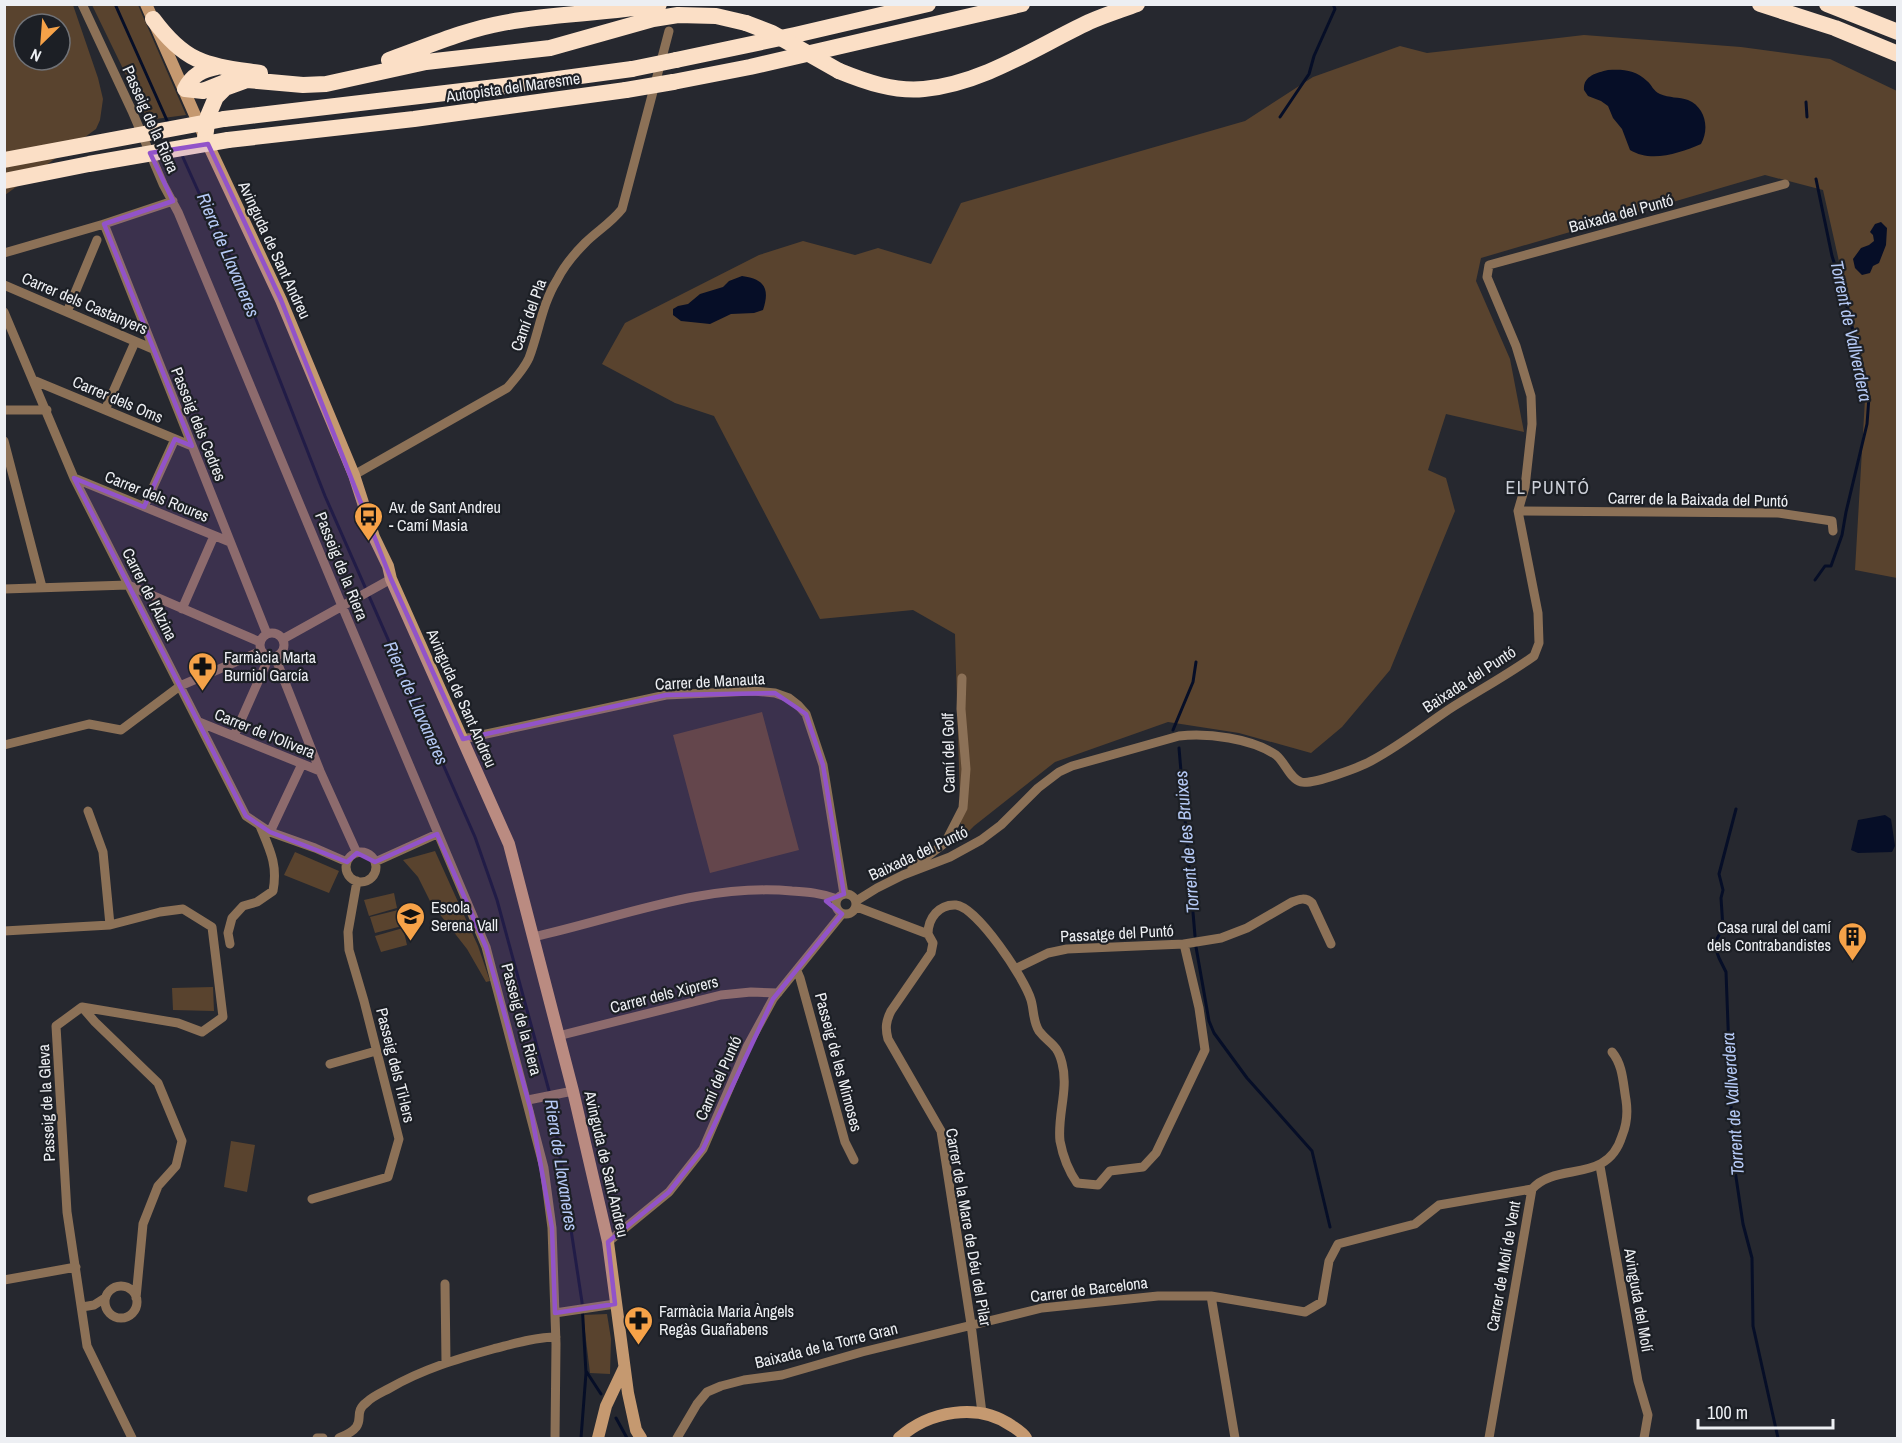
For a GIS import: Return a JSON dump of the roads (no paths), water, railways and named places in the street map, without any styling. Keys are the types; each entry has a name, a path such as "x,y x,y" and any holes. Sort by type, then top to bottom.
{"highway":[{"path":"149,12 164,34 186,54 217,67 293,77 333,76 502,23 611,12 659,4"},
{"name":"Autopista del Maresme","path":"4,160 224,118 513,86 632,69 928,4"},
{"name":"Autopista del Maresme","path":"4,181 228,140 414,119 674,82 750,67 1022,4"},
{"path":"217,67 198,73 184,89 203,91 228,81 247,80 303,85 326,84 426,62 550,48 653,19 678,15 717,16 746,23 771,33 861,80 900,88 922,89 967,80 1092,21 1137,4"},
{"path":"1760,4 1835,28 1898,54"},
{"path":"1827,4 1898,33"},
{"path":"205,138 208,116 216,97 225,88 247,80"}],"street":[{"name":"Passeig de la Riera","path":"82,4 163,184 173,201 486,946 544,1168 552,1228 556,1337 555,1438"},
{"name":"Avinguda de Sant Andreu","path":"149,12 281,300 354,475 374,537 388,566 391,579 464,739 508,844 573,1091 608,1242 624,1367 636,1430 641,1438"},
{"name":"Camí del Pla","path":"354,475 507,388 519,374 528,359 548,296 556,280 585,243 613,221 622,209 669,31"},
{"name":"Baixada del Puntó","path":"857,904 903,875 950,857 981,840 1001,825 1044,783 1072,766 1179,736 1194,734 1217,736 1260,747 1276,755 1302,782 1336,775 1372,761 1522,664 1537,651 1539,643 1538,613 1518,511 1525,487 1532,424 1531,396 1516,346 1487,277 1489,265 1785,184"},
{"path":"4,253 173,201"},
{"name":"Passeig dels Cedres","path":"104,224 267,634"},
{"path":"67,312 97,240"},
{"name":"Carrer dels Castanyers","path":"4,285 153,349"},
{"name":"Carrer de l'Alzina","path":"4,312 74,478 246,816 270,832 347,862"},
{"path":"105,410 135,342"},
{"name":"Carrer dels Oms","path":"33,380 192,446"},
{"path":"4,410 47,410"},
{"path":"144,507 175,439"},
{"path":"4,441 42,587"},
{"name":"Carrer dels Roures","path":"74,478 230,542"},
{"name":"Carrer de la Baixada del Puntó","path":"1518,511 1778,513 1833,521 1833,531"},
{"path":"182,609 214,536"},
{"path":"283,639 391,579"},
{"path":"4,589 128,585 182,609 266,652 279,655 284,649 283,639 276,633 267,634 266,652 234,736"},
{"path":"4,745 89,724 121,730 180,686 266,652"},
{"path":"266,652 357,853"},
{"name":"Camí del Golf","path":"903,875 945,843 963,808 966,769 961,709 962,678"},
{"name":"Carrer de Manauta","path":"464,739 666,694 753,691 775,693 789,698 806,714 823,765 841,897"},
{"name":"Carrer de l'Olivera","path":"199,722 320,771"},
{"path":"270,832 302,764"},
{"path":"88,811 103,852 110,924"},
{"path":"230,944 228,933 232,918 243,906 257,902 273,891 277,874 260,826"},
{"path":"375,862 437,834"},
{"path":"357,853 368,854 375,862 373,877 364,882 357,881 348,873 347,862 357,853"},
{"name":"Passeig dels Til·lers","path":"312,1199 388,1177 399,1139 350,950 348,932 357,881"},
{"path":"533,937 668,902 718,892 767,889 841,897 849,895 857,904 928,934 928,924 933,915 945,905 959,905 970,911 980,922 1023,980 1031,1000 1035,1023 1059,1052 1063,1066 1064,1094 1060,1139 1067,1168 1077,1183 1098,1185 1110,1171 1143,1167 1156,1153 1205,1050 1199,1008 1184,944"},
{"path":"841,897 837,907 842,914 849,913 857,904"},
{"name":"Passatge del Puntó","path":"1015,969 1047,953 1067,949 1184,944 1230,936 1292,902 1305,899 1312,903 1331,944"},
{"path":"4,931 110,924 183,909 212,927 223,1017 202,1032 178,1023 82,1007"},
{"name":"Camí del Puntó","path":"608,1242 669,1192 703,1149 747,1047 778,993 842,914"},
{"name":"Carrer de la Mare de Déu del Pilar","path":"928,934 933,943 931,953 891,1011 886,1020 885,1029 888,1039 941,1131 971,1324 982,1413"},
{"name":"Passeig de les Mimoses","path":"796,971 800,978 845,1142 854,1160"},
{"name":"Carrer dels Xiprers","path":"558,1035 721,995 751,992 778,993"},
{"path":"82,1007 158,1083 182,1141 177,1166 158,1186 143,1224 135,1310 121,1318 110,1314 106,1309 105,1299"},
{"name":"Passeig de la Gleva","path":"82,1007 56,1026 67,1212 87,1346 132,1438"},
{"path":"330,1064 376,1052"},
{"path":"1600,1166 1619,1148 1626,1124 1627,1109 1620,1061 1612,1053"},
{"path":"528,1100 573,1091"},
{"name":"Carrer de Molí de Vent","path":"1489,1438 1526,1212 1532,1188 1539,1181 1600,1166"},
{"name":"Avinguda del Molí","path":"1600,1166 1638,1381 1647,1415 1644,1438"},
{"name":"Carrer de Barcelona","path":"971,1324 1042,1308 1158,1296 1211,1296 1305,1312 1322,1302 1329,1261 1338,1244 1415,1224 1439,1205 1532,1188"},
{"path":"4,1280 76,1267"},
{"path":"444,1284 446,1362"},
{"path":"82,1307 94,1305 105,1299 112,1289 117,1287 129,1289 136,1298"},
{"path":"1211,1296 1235,1438"},
{"path":"555,1313 615,1304"},
{"name":"Baixada de la Torre Gran","path":"677,1438 707,1392 721,1386 744,1380 782,1375 971,1324"},
{"path":"339,1438 356,1430 359,1425 360,1409 367,1401 411,1376 446,1362 506,1346 556,1337"},
{"path":"598,1438 606,1406 624,1367"},
{"path":"899,1438 909,1429 958,1411 982,1413 1003,1419 1024,1434 1026,1438"},
{"path":"317,1438 323,1438"}],"water":[{"path":"1608,70 1634,72 1643,77 1660,94 1694,103 1704,119 1705,131 1701,144 1684,151 1656,156 1638,154 1630,150 1622,129 1613,118 1608,106 1588,96 1584,90 1588,78"},
{"path":"1881,222 1887,228 1886,245 1879,263 1873,266 1870,273 1862,275 1855,268 1853,259 1861,248 1874,241 1870,232 1875,224"},
{"path":"742,276 750,277 764,286 766,296 763,310 754,313 731,314 710,324 681,321 673,315 673,309 678,306 688,304 700,294 723,287 729,281"},
{"path":"1885,815 1891,819 1895,846 1892,852 1858,853 1851,850 1858,820"}],"waterway":[{"name":"Riera de Llavaneres","path":"115,4 169,125"},
{"name":"Torrent de les Bruixes","path":"1280,117 1309,74 1314,56 1335,9 1333,4"},
{"name":"Torrent de Vallverdera","path":"1806,102 1807,117"},
{"name":"Riera de Llavaneres","path":"181,153 236,268 325,496 475,837 497,900 551,1098 582,1302 586,1373 581,1438"},
{"name":"Torrent de Vallverdera","path":"1815,580 1825,566 1831,566 1842,535 1867,424 1869,397 1843,290 1832,256 1816,179"},
{"name":"Torrent de les Bruixes","path":"1173,730 1193,682 1196,662"},
{"name":"Torrent de les Bruixes","path":"1179,748 1195,936"},
{"name":"Torrent de Vallverdera","path":"1736,809 1719,874 1723,890 1721,898 1723,928 1714,944 1726,972 1733,1157 1743,1224 1752,1258 1753,1326 1778,1438"},
{"name":"Torrent de les Bruixes","path":"1196,947 1209,1021 1214,1033 1247,1078 1312,1151 1330,1227"},
{"path":"586,1371 601,1394"},
{"path":"616,1418 627,1438"}],"place":[{"name":"Av. de Sant Andreu - Camí Masia","path":"368,542"},
{"name":"Farmàcia Marta Burniol García","path":"203,692"},
{"name":"Escola Serena Vall","path":"410,942"},
{"name":"Casa rural del camí dels Contrabandistes","path":"1852,962"},
{"name":"Farmàcia Maria Àngels Regàs Guañabens","path":"638,1346"}],"district":[{"name":"EL PUNTÓ","path":"1548,488"}]}
